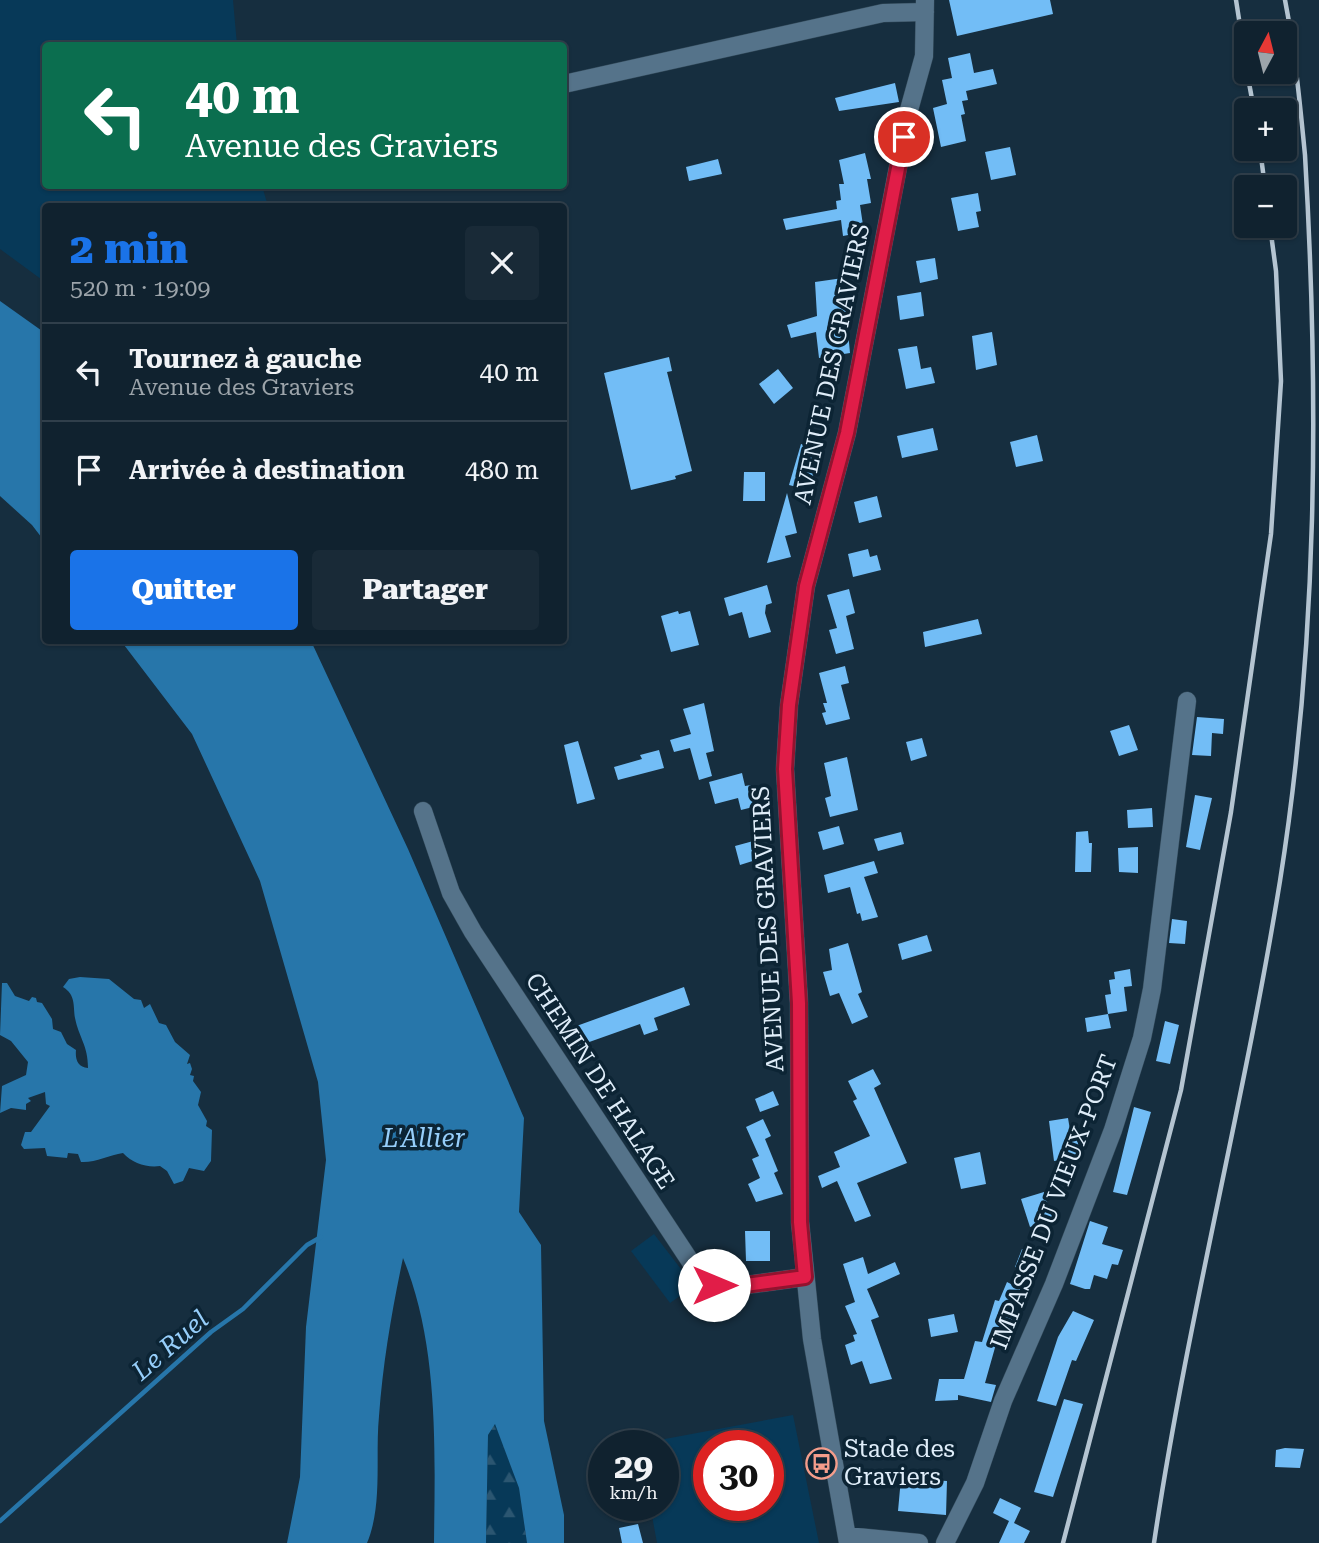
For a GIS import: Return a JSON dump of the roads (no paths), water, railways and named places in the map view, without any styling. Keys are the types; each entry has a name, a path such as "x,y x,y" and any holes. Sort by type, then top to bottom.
{"street":[{"path":"567,83 919,6"},
{"name":"AVENUE DES GRAVIERS","path":"847,1540 812,1339 800,1222 799,1003 785,769 789,705 806,586 847,433 909,110 924,56 919,6"},
{"name":"IMPASSE DU VIEUX-PORT","path":"945,1543 975,1483 1003,1401 1064,1258 1113,1130 1142,1038 1152,989 1187,701"},
{"name":"CHEMIN DE HALAGE","path":"424,811 451,893 473,932 698,1273 714,1285 731,1287 805,1277"},
{"path":"847,1540 919,1543"}],"water":[{"path":"0,301 42,331 42,538 32,525 0,496"},
{"name":"L'Allier","path":"123,644 312,644 408,849 524,1118 519,1212 541,1245 544,1421 564,1515 564,1543 527,1543 519,1488 495,1424 488,1435 486,1543 434,1543 435,1471 429,1362 415,1291 403,1258 383,1376 378,1432 377,1497 367,1543 287,1543 300,1477 306,1327 326,1160 318,1082 260,881 192,734"},
{"path":"69,979 109,979 134,999 141,1000 144,1008 150,1004 159,1023 166,1025 175,1042 190,1055 187,1064 190,1063 192,1069 190,1075 194,1076 193,1081 201,1092 198,1105 207,1121 206,1126 212,1130 211,1161 204,1171 189,1168 183,1181 174,1184 167,1171 160,1166 140,1164 123,1153 81,1162 78,1154 68,1153 67,1158 47,1156 45,1148 24,1149 21,1145 25,1132 31,1132 50,1106 46,1104 45,1092 28,1098 31,1101 26,1104 26,1110 11,1108 0,1113 2,1086 26,1075 28,1062 11,1041 0,1035 2,983 7,983 15,996 29,1001 32,997 36,998 37,1002 42,1003 52,1019 53,1029 61,1032 67,1044 76,1050 80,1065 88,1068 87,1053 77,1025 72,997 63,987"}],"waterway":[{"name":"Le Ruel","path":"0,1521 211,1332 243,1309 307,1245 321,1237"}],"railway":[{"path":"1236,0 1239,21"},
{"path":"1154,1543 1183,1377 1266,964 1293,791 1302,701 1312,519 1310,246 1305,155 1285,0"},
{"path":"1249,84 1252,98"},
{"path":"1262,161 1263,175"},
{"path":"1063,1543 1181,1090 1231,812 1271,534 1281,381 1276,271 1272,238"}],"place":[{"name":"Stade des Graviers","path":"821,1463"}]}
